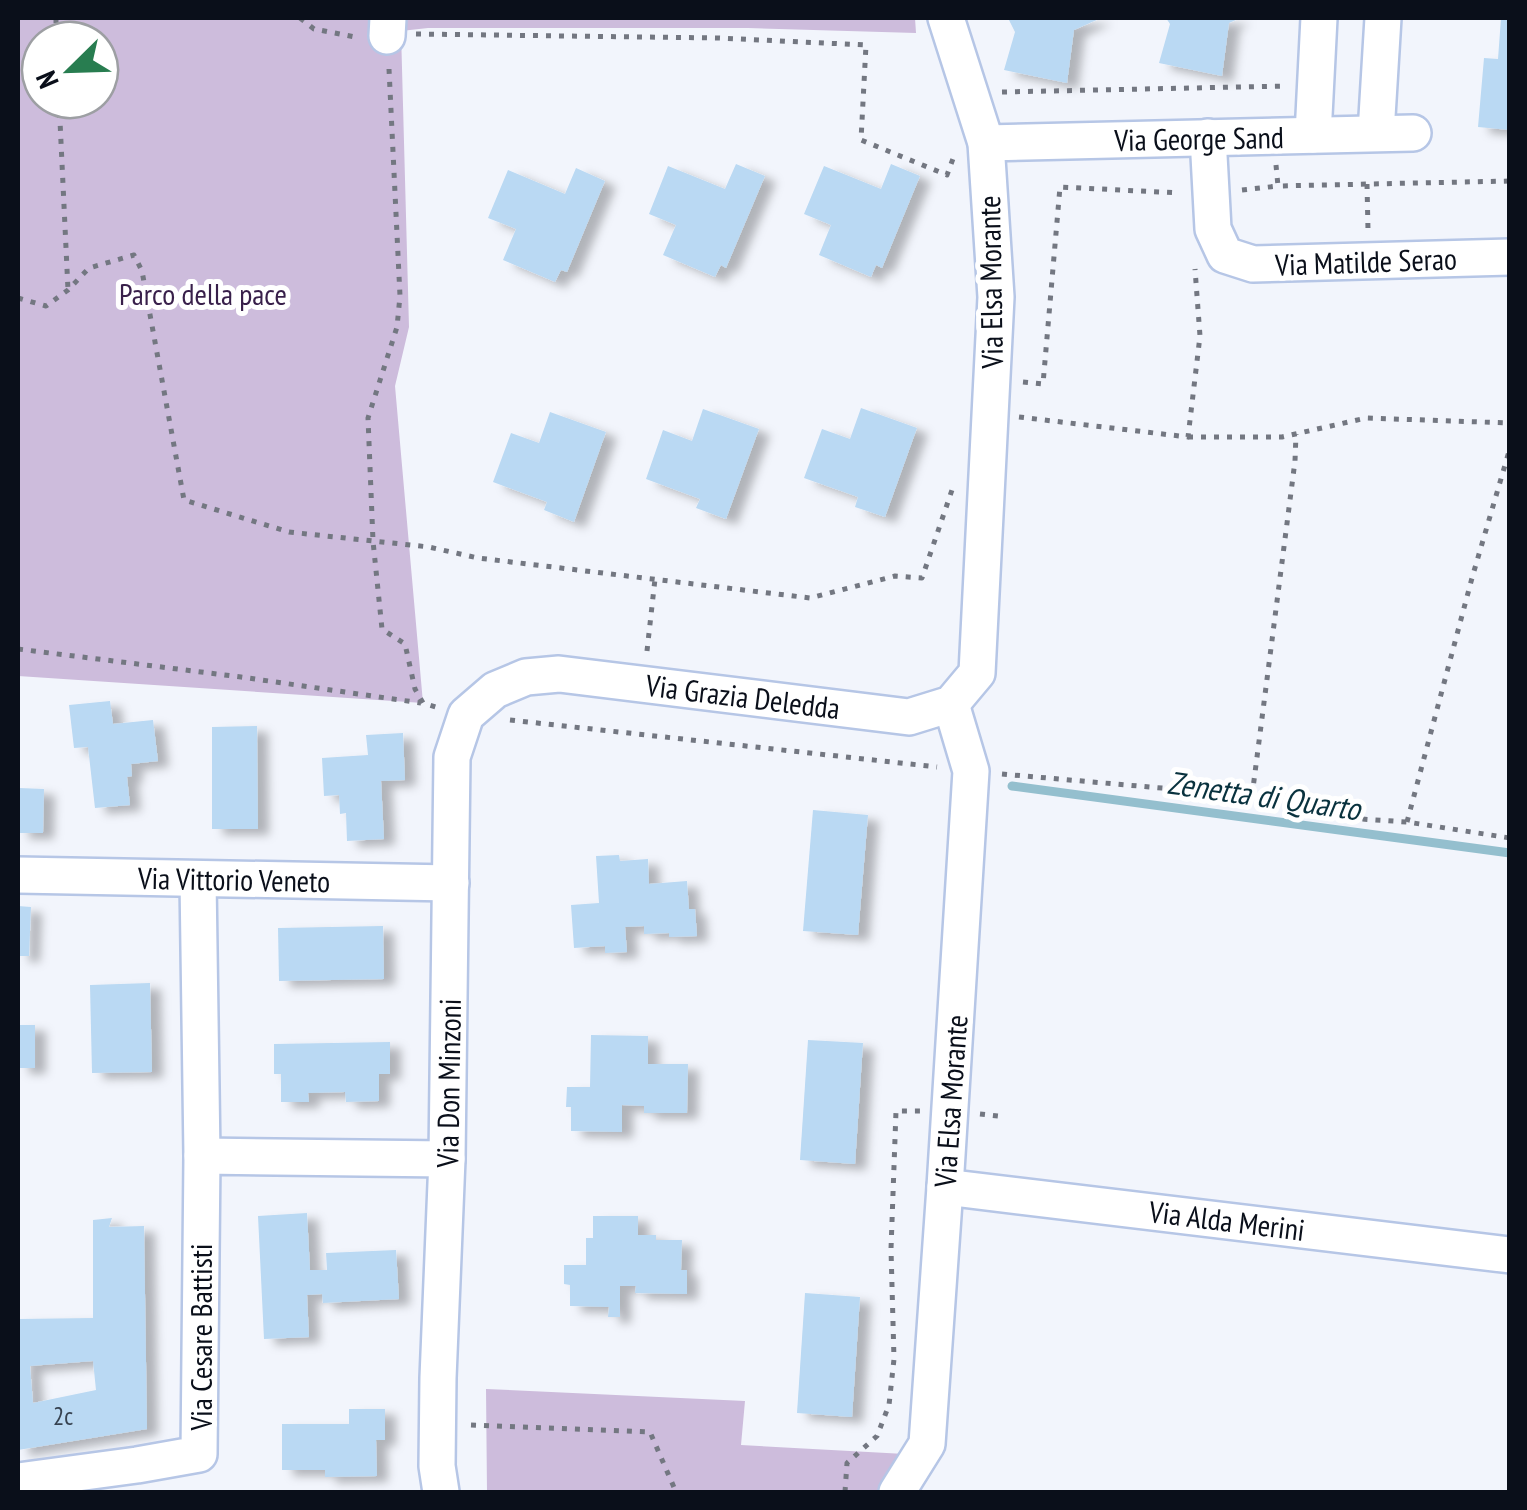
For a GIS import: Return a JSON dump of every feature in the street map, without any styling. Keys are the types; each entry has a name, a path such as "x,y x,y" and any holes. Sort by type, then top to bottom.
{"street":[{"name":"Via Elsa Morante","path":"897,1492 926,1444 971,771 951,704 977,673 996,297 971,146 972,98 946,18"},
{"path":"1312,135 1319,18"},
{"path":"1376,134 1383,18"},
{"name":"Via George Sand","path":"971,146 1413,133"},
{"name":"Via Matilde Serao","path":"1208,137 1213,228 1224,255 1253,264 1510,257"},
{"name":"Via Grazia Deledda","path":"466,715 495,690 526,677 559,674 909,717 951,704"},
{"name":"Via Don Minzoni","path":"441,1492 437,1466 448,1159 452,757 466,715"},
{"name":"Via Vittorio Veneto","path":"18,875 451,883"},
{"name":"Via Cesare Battisti","path":"18,1481 200,1454 202,1156 198,879"},
{"path":"202,1156 448,1159"},
{"name":"Via Alda Merini","path":"945,1187 1510,1255"}],"path":[{"path":"300,18 314,29 350,38 388,26 866,45 860,140 947,175 971,146"},
{"path":"388,26 400,296 397,327 368,418 373,540 382,629 404,644 415,689 423,703"},
{"path":"972,98 989,92 1025,90 1290,86"},
{"path":"59,120 68,290"},
{"path":"1016,382 1043,384 1060,187 1188,193 1278,186"},
{"path":"18,298 46,306 89,268 134,255 142,270 184,500 288,532 810,598 895,576 922,578 957,476"},
{"path":"1188,437 1200,336 1195,267"},
{"path":"988,436 1012,436 1014,416 1188,437 1282,437 1366,418 1510,424"},
{"path":"1252,796 1296,434"},
{"path":"1407,822 1510,448"},
{"path":"18,650 242,676 423,703 466,715 971,771 1252,796 1346,818 1407,822 1510,838"},
{"path":"845,1492 847,1463 877,1436 888,1405 894,1358 891,1249 896,1111 930,1111"},
{"path":"438,1424 650,1432 676,1492"}],"green space":[{"name":"Parco della pace","path":"18,18 915,18 916,33 748,28 401,31 409,327 395,386 423,703 18,676"},
{"path":"486,1389 745,1401 741,1445 905,1454 904,1492 487,1492"}],"building":[{"path":"1008,18 1101,18 1074,30 1067,83 1004,70 1015,32"},
{"path":"1166,18 1240,18 1229,23 1222,76 1159,63 1170,24"},
{"path":"1501,18 1510,18 1510,130 1478,127 1484,58 1498,59"},
{"path":"736,164 765,176 726,268 721,265 715,277 663,255 676,225 649,214 668,166 725,189"},
{"path":"891,164 920,176 882,268 876,265 871,277 819,255 831,225 804,214 824,166 881,189"},
{"path":"576,168 605,181 567,272 561,270 555,282 503,260 516,229 488,218 508,170 565,194"},
{"path":"861,408 917,428 885,517 855,507 858,497 804,478 822,429 850,439"},
{"path":"703,409 759,429 726,519 696,508 700,499 646,479 663,430 692,441"},
{"path":"550,412 606,432 574,522 544,510 547,502 493,482 511,433 539,443"},
{"path":"110,701 113,724 153,720 158,761 131,764 132,776 127,777 130,805 95,808 88,747 74,748 69,705"},
{"path":"257,726 258,829 212,829 212,727"},
{"path":"403,733 405,780 381,781 384,839 347,841 346,813 340,814 339,795 324,796 322,758 368,755 366,735"},
{"path":"19,788 44,789 43,833 18,833"},
{"path":"813,810 868,815 858,935 803,931"},
{"path":"619,855 620,861 648,859 649,884 687,881 689,909 695,909 697,936 644,934 644,926 625,927 627,952 605,953 605,946 574,948 571,905 599,903 596,856"},
{"path":"18,906 31,907 29,956 18,956"},
{"path":"383,926 384,979 279,981 278,928"},
{"path":"150,983 152,1072 92,1073 90,985"},
{"path":"18,1025 35,1025 35,1068 18,1068"},
{"path":"591,1035 648,1036 648,1064 688,1064 687,1113 644,1113 644,1106 622,1105 622,1132 571,1131 567,1087 590,1087"},
{"path":"808,1040 863,1043 855,1164 800,1160"},
{"path":"390,1042 390,1074 379,1074 379,1101 346,1102 345,1092 308,1093 309,1102 281,1102 281,1074 274,1074 274,1044"},
{"path":"307,1213 310,1270 327,1270 326,1253 396,1250 399,1299 323,1303 322,1294 307,1295 309,1337 264,1339 258,1216"},
{"path":"593,1216 638,1216 638,1235 682,1240 681,1270 687,1270 687,1294 635,1293 636,1286 620,1286 620,1317 608,1317 609,1307 570,1306 570,1285 564,1284 564,1265 586,1265 586,1238 593,1238"},
{"path":"112,1218 109,1227 144,1226 147,1429 18,1450 18,1319 93,1318 93,1220","holes":["93,1361 96,1390 33,1403 30,1366"]},
{"path":"805,1293 860,1297 852,1417 797,1413"},
{"path":"349,1409 385,1409 385,1440 376,1440 377,1476 325,1477 325,1470 282,1470 282,1424 349,1424"}],"waterway":[{"name":"Zenetta di Quarto","path":"1012,786 1510,853"}]}
